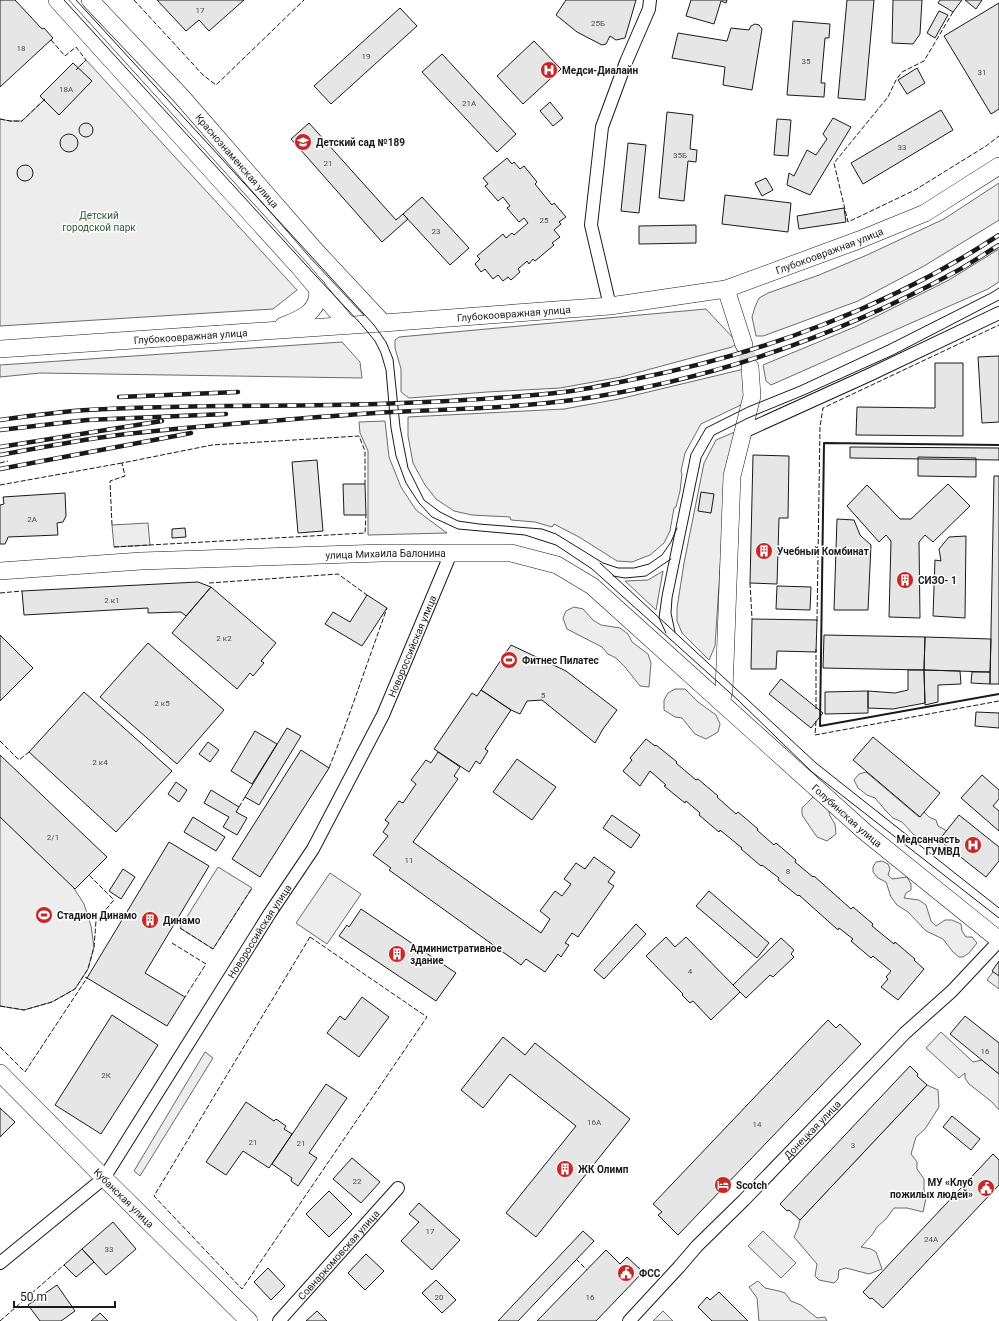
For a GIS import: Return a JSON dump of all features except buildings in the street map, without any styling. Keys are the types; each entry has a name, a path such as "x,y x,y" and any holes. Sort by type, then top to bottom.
{"main road":[{"path":"57,0 317,287 348,325"},
{"name":"Краснознаменская улица","path":"90,0 181,96 315,250 383,323"},
{"name":"Глубокоовражная улица","path":"0,349 610,306 726,289 859,240 925,213 999,166"},
{"path":"270,331 296,321 310,312 317,300 317,287"},
{"path":"726,289 744,345"},
{"path":"720,701 724,691 732,476 752,396 750,367"},
{"name":"улица Михаила Балонина","path":"0,571 141,561 382,553 511,553 557,565 592,586 720,701"},
{"name":"Голубинская улица","path":"720,701 865,832 999,940"},
{"name":"Кубанская улица","path":"0,1073 249,1321"}],"street":[{"path":"610,306 592,225 602,127 626,62 649,9 650,0"},
{"path":"742,433 999,313"},
{"name":"Новороссийская улица","path":"0,1263 104,1178 270,913 313,848 383,715 451,553"},
{"name":"Донецкая улица","path":"628,1321 698,1246 905,1033 952,991 999,940"},
{"name":"Совнаркомовская улица","path":"279,1321 398,1188"}],"shaded area":[{"name":"Детский городской парк","path":"86,60 297,290 273,309 0,326 0,119 22,121"},
{"path":"999,183 999,220 924,266 858,301 763,336 756,336 752,317 759,298 768,293 819,275 867,255 944,219"},
{"path":"999,249 999,282 988,289 771,385 766,381 763,365 857,326 949,280"},
{"path":"706,309 735,340 735,345 621,377 560,388 409,398 401,392 401,369 395,348 395,340 399,337"},
{"path":"342,342 360,362 362,378 40,373 0,377 0,365"},
{"path":"744,369 746,384 743,404 701,424 685,453 681,471 680,491 676,507 674,508 670,531 664,543 650,555 632,562 617,561 579,537 554,524 552,527 535,522 511,520 510,517 472,515 454,511 436,499 425,485 413,463 408,436 408,417 564,409 619,399"},
{"path":"385,421 389,457 401,487 416,510 447,533 368,535 368,451 360,433 359,422"},
{"path":"737,431 726,478 715,646 709,660 682,633 677,621 677,608 684,563 704,463 716,440"},
{"path":"148,523 150,545 114,547 112,525"},
{"path":"663,571 656,610 625,581 648,580"},
{"path":"574,607 583,609 593,620 601,625 620,628 628,634 632,642 648,654 651,663 649,687 640,686 625,667 616,658 608,654 602,647 567,629 563,618 566,611"},
{"path":"675,689 685,689 698,702 716,715 720,724 718,732 706,739 695,734 682,718 675,717 664,710 664,700 668,693"},
{"path":"866,772 919,817 924,812 929,817 936,820 938,826 947,831 939,840 939,848 932,847 913,834 902,822 893,818 875,798 867,795 858,788 854,780 859,774"},
{"path":"814,796 828,808 830,816 835,824 836,834 827,841 817,837 802,815 802,808"},
{"name":"Стадион Динамо","path":"0,815 68,879 84,904 91,926 94,947 88,969 75,989 52,1002 24,1010 0,1006"},
{"path":"882,861 888,864 890,869 888,875 892,879 907,877 911,884 911,890 906,893 904,898 919,900 926,905 931,921 936,926 945,920 952,920 961,924 962,931 966,937 972,937 977,943 969,953 963,957 959,957 943,939 926,931 908,912 897,905 891,897 886,882 878,878 873,872 873,867 876,862"},
{"path":"218,867 252,888 213,949 180,928"},
{"path":"330,873 361,894 327,944 296,923"},
{"path":"999,970 999,989 987,980 993,972"},
{"path":"941,1032 973,1062 982,1060 999,1074 999,1110 992,1102 969,1084 965,1078 965,1073 959,1078 926,1048"},
{"path":"205,1052 213,1058 140,1176 134,1171"},
{"path":"927,1085 938,1090 939,1107 925,1129 916,1137 911,1154 917,1162 917,1169 924,1179 926,1198 923,1212 907,1208 894,1208 861,1247 871,1249 876,1252 882,1269 869,1274 846,1268 839,1270 838,1279 834,1283 819,1280 815,1276 817,1264 794,1237 800,1220"},
{"path":"763,1231 796,1263 781,1278 748,1246"},
{"path":"758,1281 765,1288 785,1293 791,1301 801,1305 817,1318 825,1317 827,1321 759,1321 757,1298 749,1287"},
{"path":"663,1311 673,1321 653,1321"}],"tunnel":[{"path":"744,345 750,367"}],"tram line":[{"path":"64,0 375,341 381,353 386,370 391,428 396,456 406,483 419,503 432,517 458,529 525,535 556,545 592,569 738,700 812,772 999,918"},
{"path":"76,0 374,325 386,342 393,359 400,427 408,468 424,500 440,512 458,521 542,529 556,534 603,563 618,568 634,568 649,564 662,555 671,542 677,528"},
{"path":"666,633 659,618 662,596 691,454 706,428 748,407 800,386 888,345 999,288"},
{"path":"675,632 671,613 672,598 701,458 714,435 748,418 804,395 893,355 999,300"},
{"path":"613,576 625,578 646,576 671,559"},
{"path":"600,563 816,763 999,908"}],"railway":[{"path":"0,420 65,412 123,408 342,405 448,401 564,392 591,388 683,369 778,341 824,324 870,305 914,284 958,261 999,235"},
{"path":"0,455 97,438 148,432 392,412 528,405 623,392 721,368 770,353 817,336 864,317 910,295 961,269 999,245"},
{"path":"119,397 238,392"},
{"path":"0,430 87,420 226,414"},
{"path":"0,447 162,421"},
{"path":"0,469 191,433"}],"fence":[{"path":"134,0 203,75 216,85 304,0"},
{"path":"953,12 924,61 902,72 896,80 888,97 834,163 848,222 915,190 986,146 999,136"},
{"path":"51,40 65,56 76,47 86,60 76,70"},
{"path":"0,119 22,121 46,98"},
{"path":"817,621 820,427 823,408 999,325"},
{"path":"112,525 110,481 125,476 122,463 212,445 359,436 365,451 365,484"},
{"path":"0,463 8,461"},
{"path":"0,485 122,463"},
{"path":"114,547 365,533 366,515"},
{"path":"209,583 338,574 367,595"},
{"path":"750,583 752,619"},
{"path":"0,593 22,591"},
{"path":"329,768 387,608"},
{"path":"816,649 816,709"},
{"path":"816,721 815,735 999,701"},
{"path":"0,741 19,760 29,752"},
{"path":"239,807 245,797"},
{"path":"0,1006 24,1010 52,1002 75,989 88,969 94,947 96,921 114,900 89,875"},
{"path":"180,928 213,949 252,888"},
{"path":"310,937 427,1017 242,1289 154,1196 310,937"},
{"path":"172,943 206,964 185,997"},
{"path":"0,1047 25,1072 87,978 85,977"},
{"path":"576,1259 587,1270"},
{"path":"0,1321 64,1265"}],"wall":[{"path":"999,445 824,443 820,726 999,694"}],"place":[{"name":"Медси-Диалайн","path":"549,70"},
{"name":"Детский сад №189","path":"303,142"},
{"name":"Учебный Комбинат","path":"764,551"},
{"name":"СИЗО- 1","path":"905,580"},
{"name":"Фитнес Пилатес","path":"509,660"},
{"name":"Медсанчасть ГУМВД","path":"973,845"},
{"name":"Стадион Динамо","path":"44,915"},
{"name":"Динамо","path":"150,920"},
{"name":"Административное здание","path":"397,954"},
{"name":"ЖК Олимп","path":"565,1169"},
{"name":"Scotch","path":"723,1185"},
{"name":"МУ «Клуб пожилых людей»","path":"986,1188"},
{"name":"ФСС","path":"626,1273"}]}
